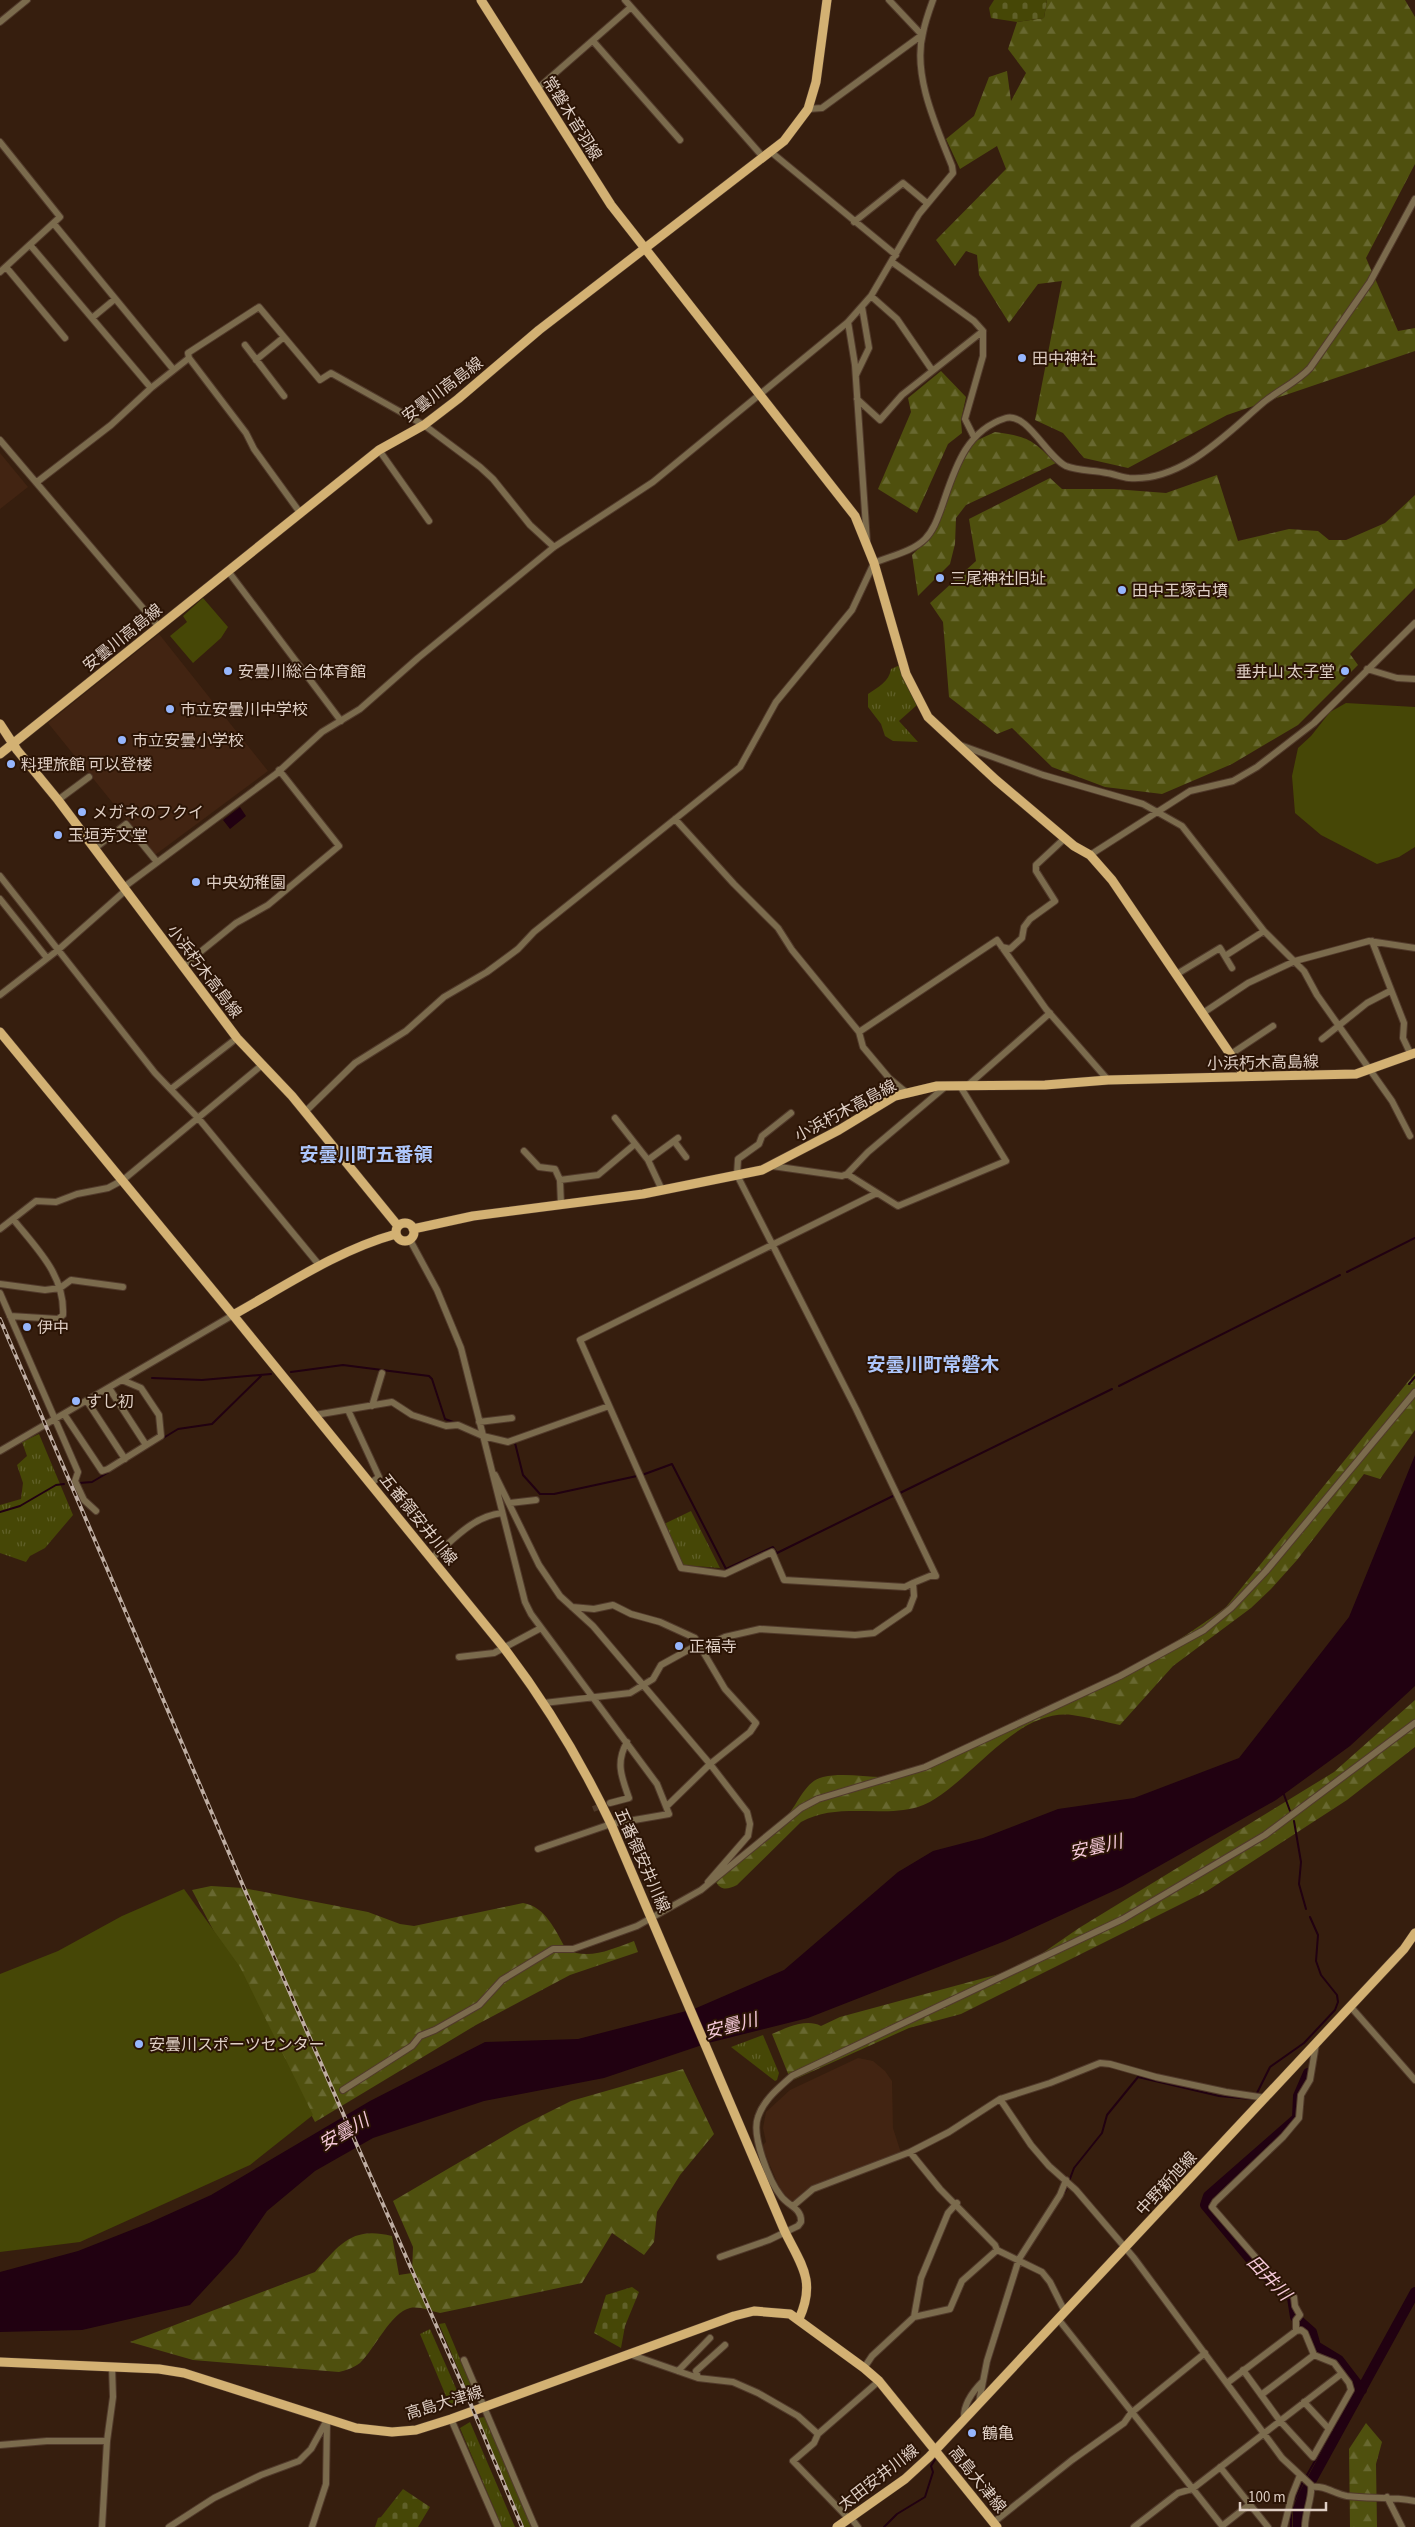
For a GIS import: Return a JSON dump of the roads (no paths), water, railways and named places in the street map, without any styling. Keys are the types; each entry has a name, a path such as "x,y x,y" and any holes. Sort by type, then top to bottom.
{"main road":[{"name":"常磐木音羽線","path":"481,0 611,205 762,394 855,516 874,563 906,674 928,717 954,743 1065,838 1090,855 1126,897 1245,1076"},
{"name":"安曇川高島線","path":"0,754 380,450 424,425 458,399 539,330 767,155 800,123 808,109 816,82 827,0"},
{"name":"小浜朽木高島線","path":"0,724 13,744 58,800 237,1038 305,1112 397,1230 401,1241 410,1240"},
{"path":"0,1032 233,1315 320,1266 397,1230"},
{"name":"小浜朽木高島線","path":"397,1230 406,1223 413,1229 473,1216 662,1190 772,1166 839,1130 895,1096 945,1086 1045,1085 1108,1080 1356,1074 1413,1054"},
{"path":"410,1240 414,1235 413,1229"},
{"name":"五番領安井川線","path":"233,1315 504,1648 544,1703 579,1760 611,1824 785,2232 803,2270 808,2286 806,2302 799,2319"},
{"name":"中野新旭線","path":"935,2449 1059,2320 1415,1935"},
{"name":"高島大津線","path":"0,2362 159,2369 184,2373 327,2420 356,2428 392,2432 416,2430 451,2419 754,2310 778,2312 799,2319"},
{"path":"799,2319 879,2381 935,2449"},
{"name":"高島大津線","path":"935,2449 996,2525"},
{"name":"太田安井川線","path":"837,2527 853,2523 905,2479 935,2449"}],"street":[{"path":"0,22 27,0"},
{"path":"625,0 767,155 896,254"},
{"path":"889,0 922,34"},
{"path":"0,995 58,950 157,862 280,770 322,732 360,709 418,658 554,547 653,482 848,322 871,296 927,203 952,173 952,166 933,119 923,82 922,34 933,0"},
{"path":"537,88 632,7"},
{"path":"808,109 822,108 922,34"},
{"path":"592,41 680,140"},
{"path":"0,142 60,217 31,246 0,272"},
{"path":"854,222 903,183 927,203"},
{"path":"305,1112 356,1064 406,1031 444,997 487,972 518,949 534,932 740,767 776,702 852,610 874,563 911,548 925,539 935,526 959,458 974,437 1000,421 1012,417 1023,421 1055,457 1066,466 1139,478 1155,476 1190,460 1211,448 1270,398 1300,378 1310,368 1370,282 1415,199"},
{"path":"54,224 173,369"},
{"path":"31,246 151,388"},
{"path":"892,262 974,322 982,331 982,356 965,420 974,437"},
{"path":"6,267 65,338"},
{"path":"871,296 897,319 932,370"},
{"path":"92,318 115,299"},
{"path":"301,514 254,449 246,433 189,358 188,353 259,307 320,380 331,373 424,425 493,479 530,525 554,547"},
{"path":"855,377 869,348 862,307"},
{"path":"848,322 855,377 867,516 867,549"},
{"path":"857,399 880,420 902,395 982,331"},
{"path":"256,360 284,337"},
{"path":"245,346 284,396"},
{"path":"37,482 111,425 173,369 189,358"},
{"path":"0,440 159,627"},
{"path":"380,450 429,521"},
{"path":"228,570 341,721"},
{"path":"1090,855 1190,791 1233,781 1257,767 1309,727 1415,623"},
{"path":"1366,669 1397,678 1415,679"},
{"path":"954,743 1043,775 1134,801 1159,811 1182,826 1264,931 1295,961 1392,1101 1410,1136"},
{"path":"183,966 236,923 268,905 339,846 280,770"},
{"path":"58,800 89,777"},
{"path":"675,819 734,884 778,928 792,950 859,1032 862,1047 889,1078 907,1093"},
{"path":"94,849 126,824 157,862"},
{"path":"1002,947 1010,949 1017,945 1030,919 1055,901 1036,871 1036,865 1065,838"},
{"path":"0,876 170,1089 199,1119 320,1266"},
{"path":"0,900 47,958"},
{"path":"1225,956 1264,931"},
{"path":"859,1032 996,940 1050,1013 1108,1080"},
{"path":"1372,941 1404,1023 1403,1038 1413,1054"},
{"path":"1203,1013 1248,984 1295,961 1372,941 1415,948"},
{"path":"1177,974 1220,948 1232,968"},
{"path":"1322,1038 1366,1002 1390,991"},
{"path":"847,1174 898,1206 1006,1161 963,1086 1050,1013"},
{"path":"1230,1054 1273,1026"},
{"path":"170,1089 237,1038"},
{"path":"0,1229 36,1202 56,1202 77,1194 108,1188 123,1180 262,1065"},
{"path":"772,1166 842,1176 847,1174 868,1152 945,1086"},
{"path":"792,1113 762,1136 759,1144 738,1159 737,1175 772,1245 934,1568 936,1576 930,1576 905,1587 784,1580 772,1552 725,1574 681,1568 580,1340 772,1245 877,1193"},
{"path":"615,1118 648,1160 662,1190"},
{"path":"648,1160 676,1139 686,1157"},
{"path":"560,1180 598,1175 635,1144"},
{"path":"524,1150 539,1167 555,1169 560,1180 561,1204"},
{"path":"10,1316 58,1319 63,1315 64,1298 53,1269 14,1219"},
{"path":"410,1240 437,1290 462,1348 525,1602 541,1628 595,1698 657,1784 669,1814 611,1824 538,1849"},
{"path":"0,1284 45,1290 60,1288 71,1280 123,1287"},
{"path":"0,1293 78,1472 75,1481 84,1500 96,1511"},
{"path":"0,1451 233,1315"},
{"path":"372,1406 382,1373"},
{"path":"64,1414 102,1471 125,1459 161,1436 159,1415 140,1388 122,1380"},
{"path":"109,1388 146,1445"},
{"path":"342,2090 412,2046 420,2036 436,2030 479,2005 502,1980 553,1949 573,1949 652,1918 706,1886 801,1808 818,1799 925,1767 1120,1676 1204,1630 1231,1608 1266,1571 1415,1392"},
{"path":"87,1401 125,1459"},
{"path":"315,1415 392,1402 412,1415 446,1426 458,1426 483,1436 508,1442 609,1406"},
{"path":"348,1410 379,1477 371,1484"},
{"path":"479,1422 512,1418"},
{"path":"493,1472 539,1565 560,1596 593,1626 737,1796 747,1812 750,1824 748,1836 718,1868 706,1886"},
{"path":"510,1503 536,1500"},
{"path":"432,1558 469,1526 489,1514 502,1513"},
{"path":"544,1703 630,1693 654,1680 661,1665 700,1646 725,1637 760,1629 855,1634 874,1633 908,1609 914,1596 914,1583"},
{"path":"572,1607 594,1609 613,1605 631,1614 660,1622 695,1638 724,1689 756,1723 750,1732 710,1764 667,1806"},
{"path":"459,1657 487,1655 541,1628"},
{"path":"720,2257 785,2232 801,2222 801,2217 793,2206 782,2198 774,2186 762,2154 757,2131 757,2119 768,2099 792,2076 1130,1915 1265,1836 1415,1723"},
{"path":"610,1803 629,1798 619,1767 622,1751 627,1742"},
{"path":"1350,2006 1415,2080"},
{"path":"1296,2331 1296,2320 1300,2315 1295,2306 1294,2297 1277,2282 1212,2207 1283,2137 1299,2118 1301,2095 1310,2080 1316,2044"},
{"path":"793,2206 813,2189 910,2152 949,2132 1000,2099 1050,2084 1100,2064 1110,2064 1156,2077 1226,2092 1266,2098"},
{"path":"1000,2099 1032,2145 1066,2180 1125,2248 1282,2458 1312,2487"},
{"path":"910,2152 928,2176 996,2245 997,2250"},
{"path":"979,2404 983,2381 1019,2259 1060,2195 1066,2180"},
{"path":"914,2317 921,2278 948,2213 957,2204"},
{"path":"997,2250 1019,2259 1042,2272 1050,2282 1065,2312"},
{"path":"864,2368 872,2356 914,2317 950,2309 962,2280 997,2250"},
{"path":"1059,2320 1222,2526 1250,2504"},
{"path":"1227,2383 1243,2370 1296,2331 1301,2330 1305,2333 1314,2355 1334,2364 1349,2383 1351,2390 1313,2457 1280,2421 1243,2370"},
{"path":"678,2371 710,2338"},
{"path":"698,2378 696,2371 725,2345"},
{"path":"996,2525 1072,2460 1124,2423 1131,2413 1205,2353"},
{"path":"628,2354 698,2378 734,2382 758,2392 798,2416 818,2434"},
{"path":"1261,2395 1314,2355"},
{"path":"464,2360 482,2407 534,2527"},
{"path":"102,2527 107,2441 113,2397 112,2367"},
{"path":"1134,2527 1178,2493 1192,2489 1340,2374"},
{"path":"853,2523 793,2461 814,2443 818,2434 879,2381"},
{"path":"964,2419 964,2412 971,2394 983,2381"},
{"path":"1304,2402 1329,2429"},
{"path":"451,2419 498,2527"},
{"path":"169,2527 214,2498 261,2475 299,2461 311,2449 327,2420"},
{"path":"312,2527 326,2484 327,2420"},
{"path":"0,2445 47,2441 107,2441"},
{"path":"1220,2466 1268,2527"},
{"path":"1284,2527 1292,2495 1300,2475"},
{"path":"1312,2487 1318,2486 1346,2496 1387,2497 1415,2501"},
{"path":"1306,2527 1305,2512 1312,2487"},
{"path":"1387,2497 1402,2527"}],"water":[{"path":"240,807 246,816 230,829 223,820"},
{"name":"安曇川","path":"1415,1455 1415,1686 1350,1746 1276,1800 1122,1887 1005,1941 808,2018 708,2043 604,2078 484,2101 373,2138 315,2171 267,2211 237,2254 190,2305 82,2330 0,2332 0,2272 78,2251 149,2223 211,2195 370,2101 485,2042 578,2039 694,2009 784,1970 898,1872 933,1851 983,1838 1058,1809 1134,1798 1239,1758 1349,1617"}],"waterway":[{"path":"1347,1272 1415,1238"},
{"path":"1119,1386 1340,1275"},
{"path":"291,1372 343,1365 429,1376 432,1379 445,1419 456,1423"},
{"path":"152,1378 202,1380 271,1374"},
{"path":"134,1456 178,1429 212,1424 261,1376"},
{"path":"1409,1384 1415,1377"},
{"path":"900,1493 1112,1389"},
{"path":"515,1443 523,1475 540,1494 554,1494 637,1476"},
{"path":"642,1475 672,1464 726,1569 773,1547 777,1553 895,1495"},
{"path":"79,1483 92,1482 109,1472"},
{"path":"0,1512 20,1506 56,1485 64,1484"},
{"path":"1283,1792 1290,1811"},
{"path":"1294,1821 1301,1862 1299,1884 1306,1909"},
{"path":"1256,2095 1270,2067 1304,2043 1335,2010 1338,2002 1337,1995 1321,1975 1316,1961 1318,1935 1310,1917"},
{"name":"田井川","path":"1308,2073 1298,2096 1297,2118 1208,2196 1205,2205 1260,2271 1292,2298 1295,2317 1312,2332 1316,2346 1339,2360 1362,2390"},
{"path":"1065,2192 1074,2168 1102,2133 1107,2115 1138,2077 1219,2096 1251,2099"},
{"path":"989,2364 1014,2285"},
{"name":"田井川","path":"1298,2527 1298,2509 1303,2496 1415,2292"},
{"path":"1307,2475 1358,2385"},
{"path":"884,2527 897,2514 925,2497 933,2472 931,2466 936,2458"},
{"path":"1293,2503 1303,2482"},
{"path":"1291,2510 1291,2527"}],"tunnel":[{"path":"593,1809 604,1805"}],"railway":[{"path":"0,1319 247,1895 469,2400 522,2527"}],"place":[{"name":"田中神社","path":"1022,358"},
{"name":"三尾神社旧址","path":"940,578"},
{"name":"田中王塚古墳","path":"1122,590"},
{"name":"安曇川総合体育館","path":"228,671"},
{"name":"垂井山 太子堂","path":"1345,671"},
{"name":"市立安曇川中学校","path":"170,709"},
{"name":"市立安曇小学校","path":"122,740"},
{"name":"料理旅館 可以登楼","path":"11,764"},
{"name":"メガネのフクイ","path":"82,812"},
{"name":"玉垣芳文堂","path":"58,835"},
{"name":"中央幼稚園","path":"196,882"},
{"name":"伊中","path":"27,1327"},
{"name":"すし初","path":"76,1401"},
{"name":"正福寺","path":"679,1646"},
{"name":"安曇川スポーツセンター","path":"139,2044"},
{"name":"鶴亀","path":"972,2433"}],"district":[{"name":"安曇川町五番領","path":"366,1154"},
{"name":"安曇川町常磐木","path":"933,1364"}]}
